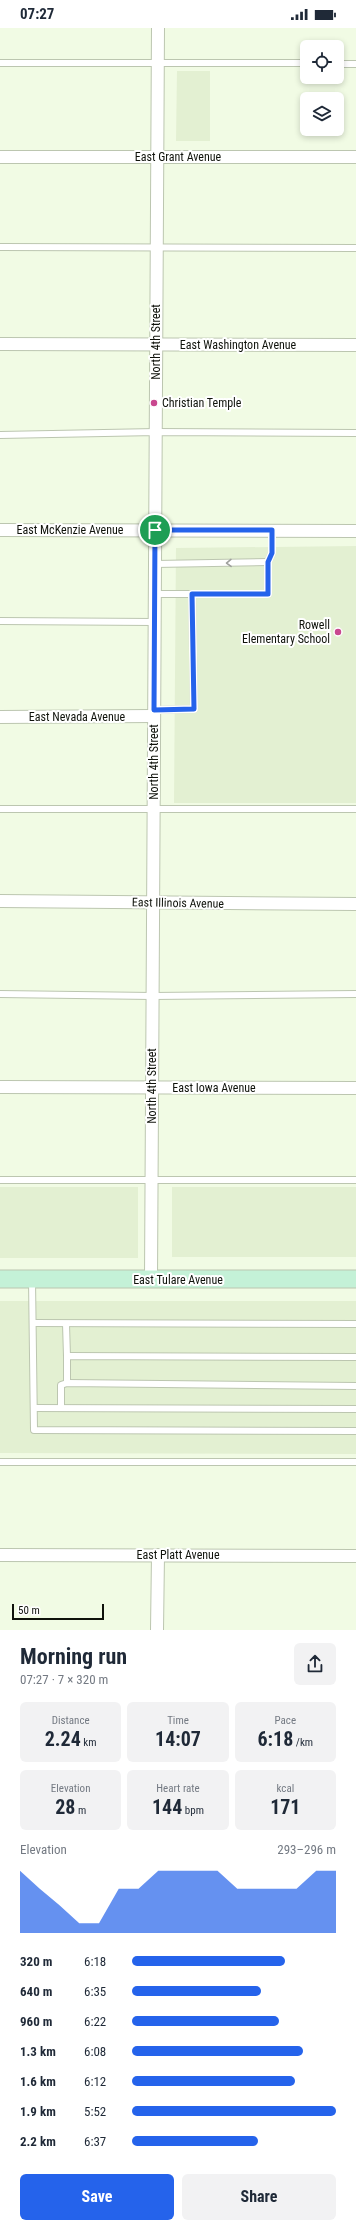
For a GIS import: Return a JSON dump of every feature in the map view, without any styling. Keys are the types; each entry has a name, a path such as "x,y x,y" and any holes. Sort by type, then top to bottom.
{"main road":[{"name":"East Tulare Avenue","path":"0,1280 356,1279"}],"street":[{"name":"North 4th Street","path":"151,1280 158,28"},
{"name":"East Grant Avenue","path":"0,157 356,157"},
{"name":"East Washington Avenue","path":"0,344 356,345"},
{"name":"East McKenzie Avenue","path":"0,530 356,530"},
{"name":"East Nevada Avenue","path":"0,717 154,713"},
{"name":"East Illinois Avenue","path":"0,901 356,904"},
{"name":"East Iowa Avenue","path":"0,1087 152,1089 356,1088"},
{"name":"East Platt Avenue","path":"0,1555 356,1556"},
{"path":"157,1630 158,1555"}],"lane":[{"path":"0,63 300,64"},
{"path":"344,64 356,64"},
{"path":"0,247 356,248"},
{"path":"0,435 156,432 356,433"},
{"path":"154,594 268,594 268,562 272,553 272,530"},
{"path":"155,564 268,562"},
{"path":"154,713 194,709 192,594"},
{"path":"0,621 154,622"},
{"path":"0,809 356,809"},
{"path":"0,994 152,996 356,994"},
{"path":"0,1180 356,1180"},
{"path":"32,1280 34,1430 356,1431"},
{"path":"33,1323 356,1324"},
{"path":"66,1324 67,1383"},
{"path":"67,1356 356,1357"},
{"path":"61,1408 61,1385 67,1383 356,1386"},
{"path":"34,1408 356,1409"},
{"path":"0,1462 356,1462"}],"shaded area":[{"path":"177,71 210,71 210,141 176,141"},
{"path":"356,546 356,803 174,803 176,548"},
{"path":"0,1187 138,1187 138,1258 0,1258"},
{"path":"172,1187 356,1187 356,1257 172,1257"},
{"path":"0,1301 356,1301 356,1454 0,1453"}],"place":[{"name":"Christian Temple","path":"154,403"},
{"name":"Rowell Elementary School","path":"338,632"}],"route":[{"path":"155,530 272,530 272,553 268,562 268,594 192,594 194,709 154,710 155,530"}]}
